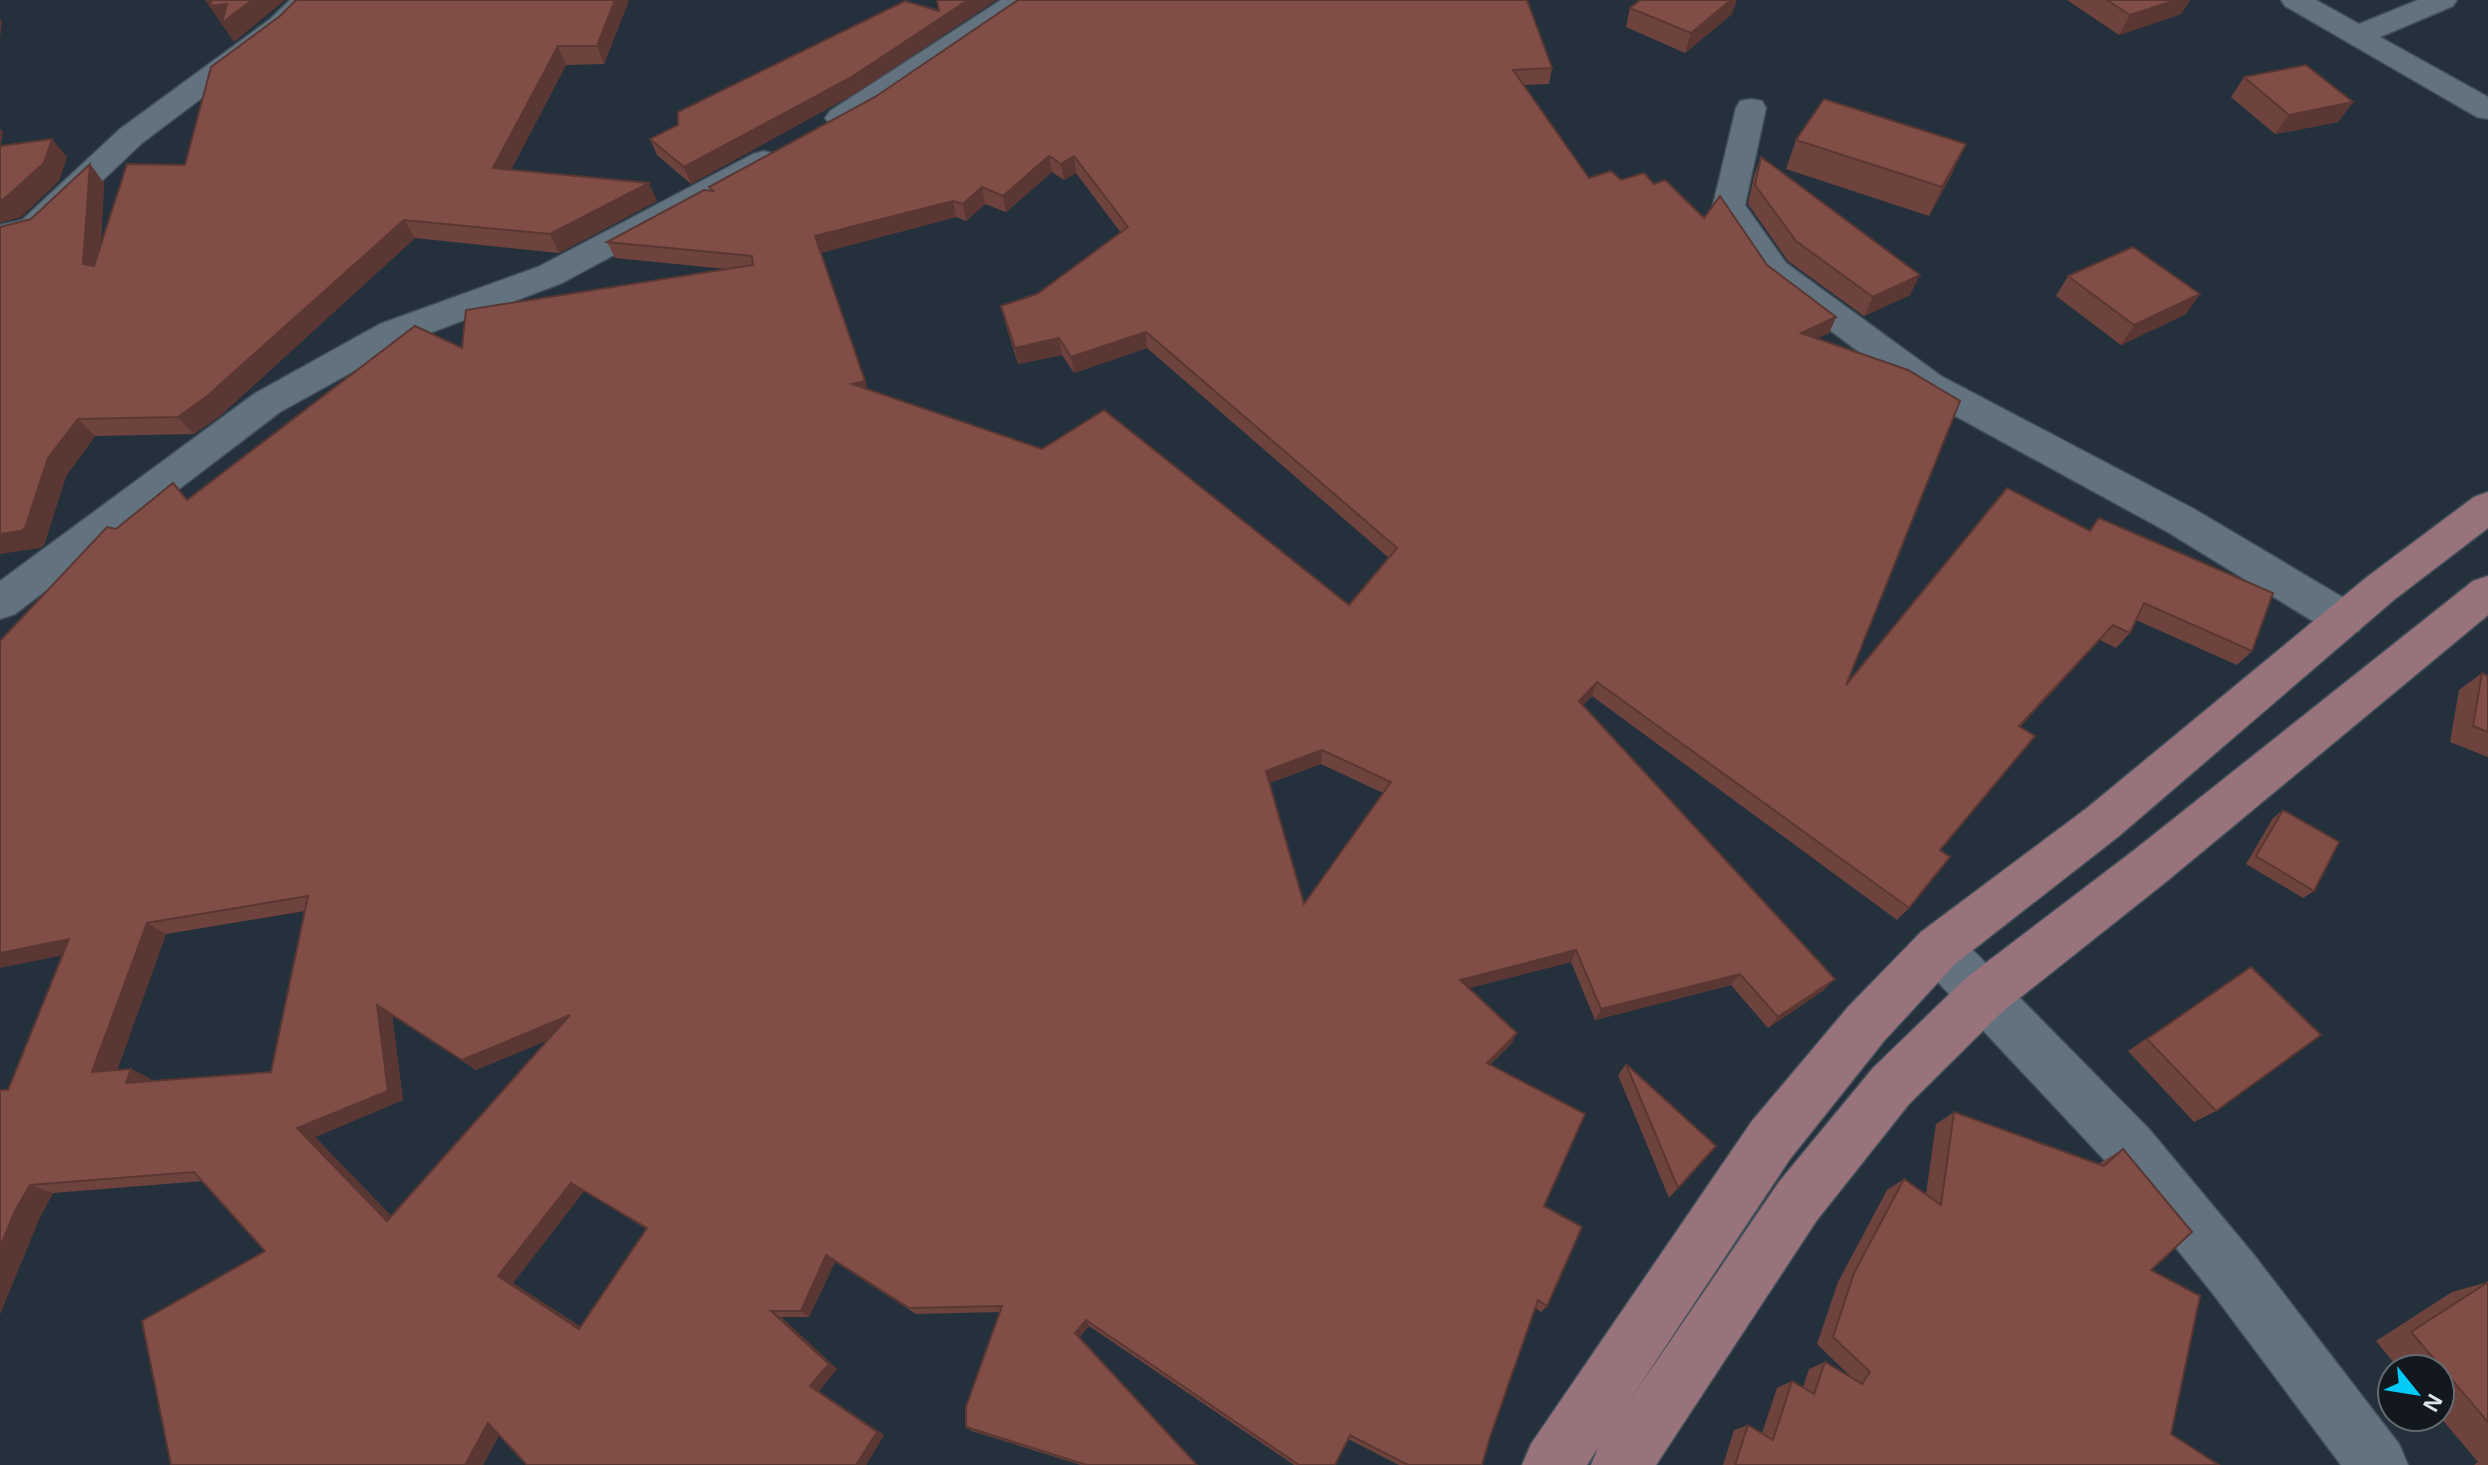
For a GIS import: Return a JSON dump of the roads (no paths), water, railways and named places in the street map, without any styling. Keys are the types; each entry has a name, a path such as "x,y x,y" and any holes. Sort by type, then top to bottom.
{"main road":[{"path":"1552,1465 1771,1140 1866,1024 1938,948 2103,822 2344,619 2488,507"},
{"path":"1621,1465 1798,1201 1891,1086 1984,995 2150,866 2488,592"}],"street":[{"path":"0,236 33,228 131,136 279,26 307,0"},
{"path":"0,603 267,403 393,333 550,275 867,104 1020,0"},
{"path":"2295,0 2488,110"},
{"path":"2359,35 2443,0"},
{"path":"1751,108 1729,205 1774,271 1928,385 2180,520 2344,619"},
{"path":"1938,948 2130,1148 2234,1275 2378,1465"}]}
